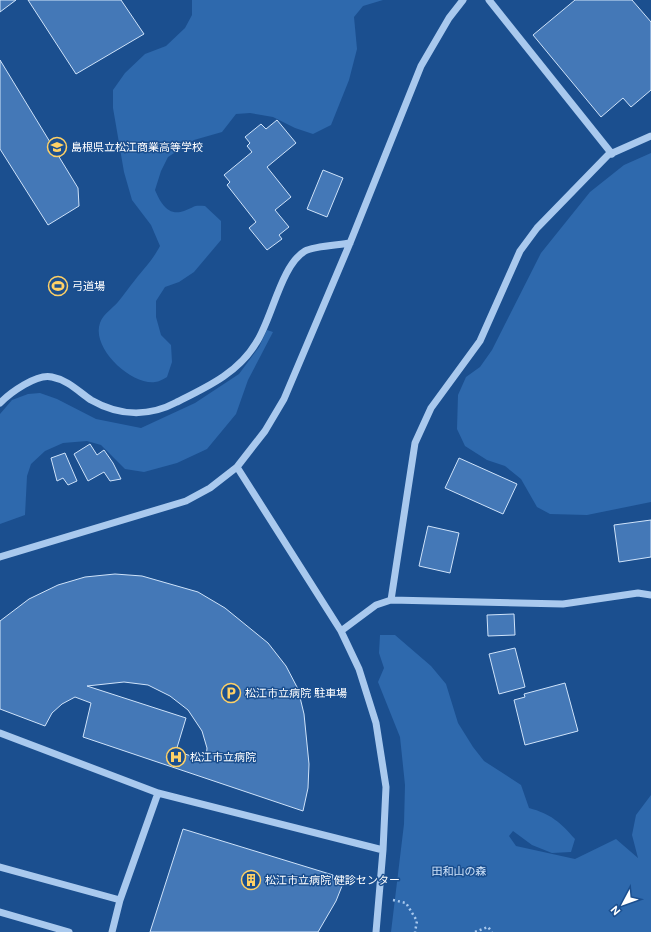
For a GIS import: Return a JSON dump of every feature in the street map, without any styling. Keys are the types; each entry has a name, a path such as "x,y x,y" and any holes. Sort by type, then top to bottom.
{"street":[{"path":"0,557 186,501 210,488 237,467 265,431 284,399 350,243 421,66 449,18 463,0"},
{"path":"489,0 612,154"},
{"path":"391,600 415,443 431,408 480,341 520,251 537,228 608,156 651,136"},
{"path":"0,403 12,392 31,381 51,376 66,382 92,400 116,411 147,414 172,405 219,381 241,364 257,343 290,266 306,250 350,243"},
{"path":"237,467 341,631 359,669 376,723 386,787 383,850 376,932"},
{"path":"341,631 376,605 391,600 563,604 638,592 651,595"},
{"path":"0,733 158,793 383,850"},
{"path":"112,932 120,900 158,793"},
{"path":"0,866 120,900"},
{"path":"0,912 69,932"}],"path":[{"path":"379,896 406,903 417,921 415,932"},
{"path":"475,932 488,927 492,932"}],"green space":[{"path":"192,0 383,0 363,6 354,17 357,49 349,80 331,125 313,134 295,128 273,117 250,113 236,114 222,132 194,140 168,157 161,171 155,190 162,204 173,212 184,211 196,206 205,206 221,221 221,240 194,272 179,282 165,287 156,301 156,317 161,335 171,345 172,362 167,377 156,382 145,381 135,378 115,363 101,343 99,333 100,323 103,317 133,283 160,246 151,225 132,200 124,172 113,108 113,90 125,73 145,54 166,46 185,28 192,15"},
{"path":"651,153 651,502 587,515 550,514 537,507 521,479 505,466 487,460 465,446 457,429 458,395 466,377 480,367 492,350 541,253 590,192 624,165"},
{"path":"267,330 273,332 248,380 236,414 207,449 177,463 144,472 125,469 101,445 87,441 63,443 45,451 31,464 27,476 25,515 0,524 0,414 12,400 28,394 40,393 57,399 96,419 141,428 195,403 239,374 259,347"},
{"name":"田和山の森","path":"380,635 395,635 431,666 446,684 458,723 484,761 521,785 529,808 555,819 575,839 571,852 552,853 532,845 513,831 509,836 516,846 575,859 616,839 638,858 632,835 636,815 651,795 651,932 391,932 404,824 405,785 400,737 378,682 384,668 379,653"}],"building":[{"path":"0,0 16,0 0,12"},
{"path":"28,0 121,0 144,34 76,74"},
{"path":"575,0 632,0 651,22 651,90 631,107 623,98 601,117 533,35"},
{"path":"0,60 78,188 79,206 48,225 0,149"},
{"path":"277,120 296,143 267,167 291,197 275,210 289,227 279,235 282,239 267,250 249,228 256,222 227,185 230,182 224,175 252,152 247,146 250,143 245,137 261,124 266,129"},
{"path":"323,170 343,178 327,217 307,209"},
{"path":"90,444 97,455 104,450 121,479 110,481 104,472 88,481 74,454"},
{"path":"65,453 77,481 68,485 63,478 57,481 51,458"},
{"path":"459,458 517,484 503,514 445,488"},
{"path":"651,520 651,557 619,562 614,525"},
{"path":"428,526 459,533 450,573 419,566"},
{"name":"松江市立病院 駐車場","path":"115,574 142,576 198,592 225,608 268,643 286,666 298,689 304,714 309,764 308,788 303,811 83,737 91,703 75,697 62,704 52,713 45,726 0,709 0,621 29,599 58,585 85,577","holes":["124,682 148,685 170,696 188,710 202,731 207,748 206,761 176,751 186,718 87,686"]},
{"path":"514,614 515,635 488,636 487,615"},
{"path":"515,648 525,687 499,694 489,654"},
{"path":"565,683 578,731 525,745 514,700 525,697 524,694"},
{"name":"松江市立病院 健診センター","path":"183,829 333,875 332,879 338,880 337,884 342,886 336,901 318,932 150,932"}],"place":[{"name":"島根県立松江商業高等学校","path":"57,147"},
{"name":"弓道場","path":"58,286"},
{"name":"松江市立病院 駐車場","path":"231,693"},
{"name":"松江市立病院","path":"176,757"},
{"name":"松江市立病院 健診センター","path":"251,880"}]}
